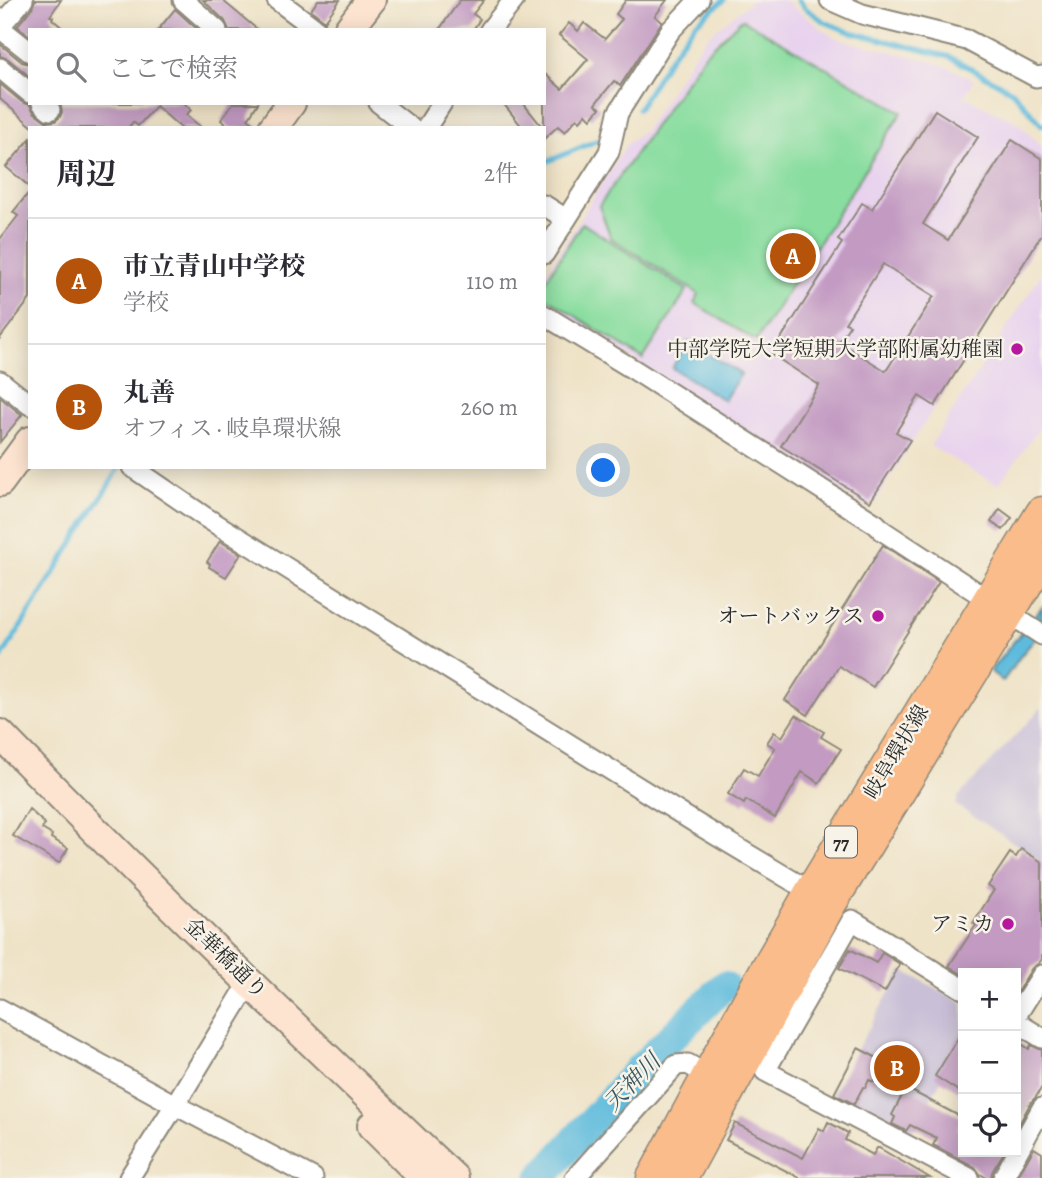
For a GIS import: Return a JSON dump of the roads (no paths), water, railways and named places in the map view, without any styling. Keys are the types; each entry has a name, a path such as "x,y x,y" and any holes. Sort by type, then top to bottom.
{"main road":[{"name":"岐阜環状線","path":"681,1178 828,907 1005,611 1042,513"},
{"name":"岐阜環状線","path":"653,1178 811,892 1042,558"}],"street":[{"path":"23,0 0,27 28,50"},
{"path":"183,0 215,28"},
{"path":"277,0 314,28"},
{"path":"350,28 371,0"},
{"path":"492,28 514,0"},
{"path":"546,251 609,152 618,113 670,31 699,0"},
{"path":"835,1 871,17 967,40 1036,77 1042,76"},
{"path":"0,68 28,91"},
{"path":"274,126 289,105"},
{"path":"382,105 408,126"},
{"path":"427,126 441,105"},
{"path":"546,206 566,219"},
{"path":"546,316 865,516 883,531 1042,635"},
{"path":"0,381 28,402"},
{"path":"0,482 28,443"},
{"path":"135,469 217,524 811,892"},
{"name":"金華橋通り","path":"0,734 211,944 454,1178"},
{"name":"金華橋通り","path":"0,758 424,1178"},
{"path":"958,986 852,920 765,1071 969,1178"},
{"path":"1021,1008 1042,975"},
{"path":"128,1178 241,996"},
{"path":"0,1009 313,1178"},
{"path":"1021,1025 1042,1038"},
{"path":"575,1178 676,1065 688,1064 708,1076"},
{"path":"1003,1178 1042,1108"}],"water":[{"path":"688,342 741,374 724,400 672,368"},
{"path":"1042,607 1042,631 1003,681 990,671"}],"waterway":[{"path":"638,109 670,57 695,24 724,0"},
{"path":"798,0 825,22 847,31 950,57 1012,91 1042,125"},
{"path":"546,162 598,140"},
{"path":"0,660 119,469"},
{"name":"天神川","path":"541,1178 638,1070 724,986"}],"place":[{"name":"市立青山中学校","path":"793,256"},
{"name":"中部学院大学短期大学部附属幼稚園","path":"1017,349"},
{"name":"オートバックス","path":"878,616"},
{"name":"アミカ","path":"1008,924"},
{"name":"丸善","path":"897,1068"}]}
